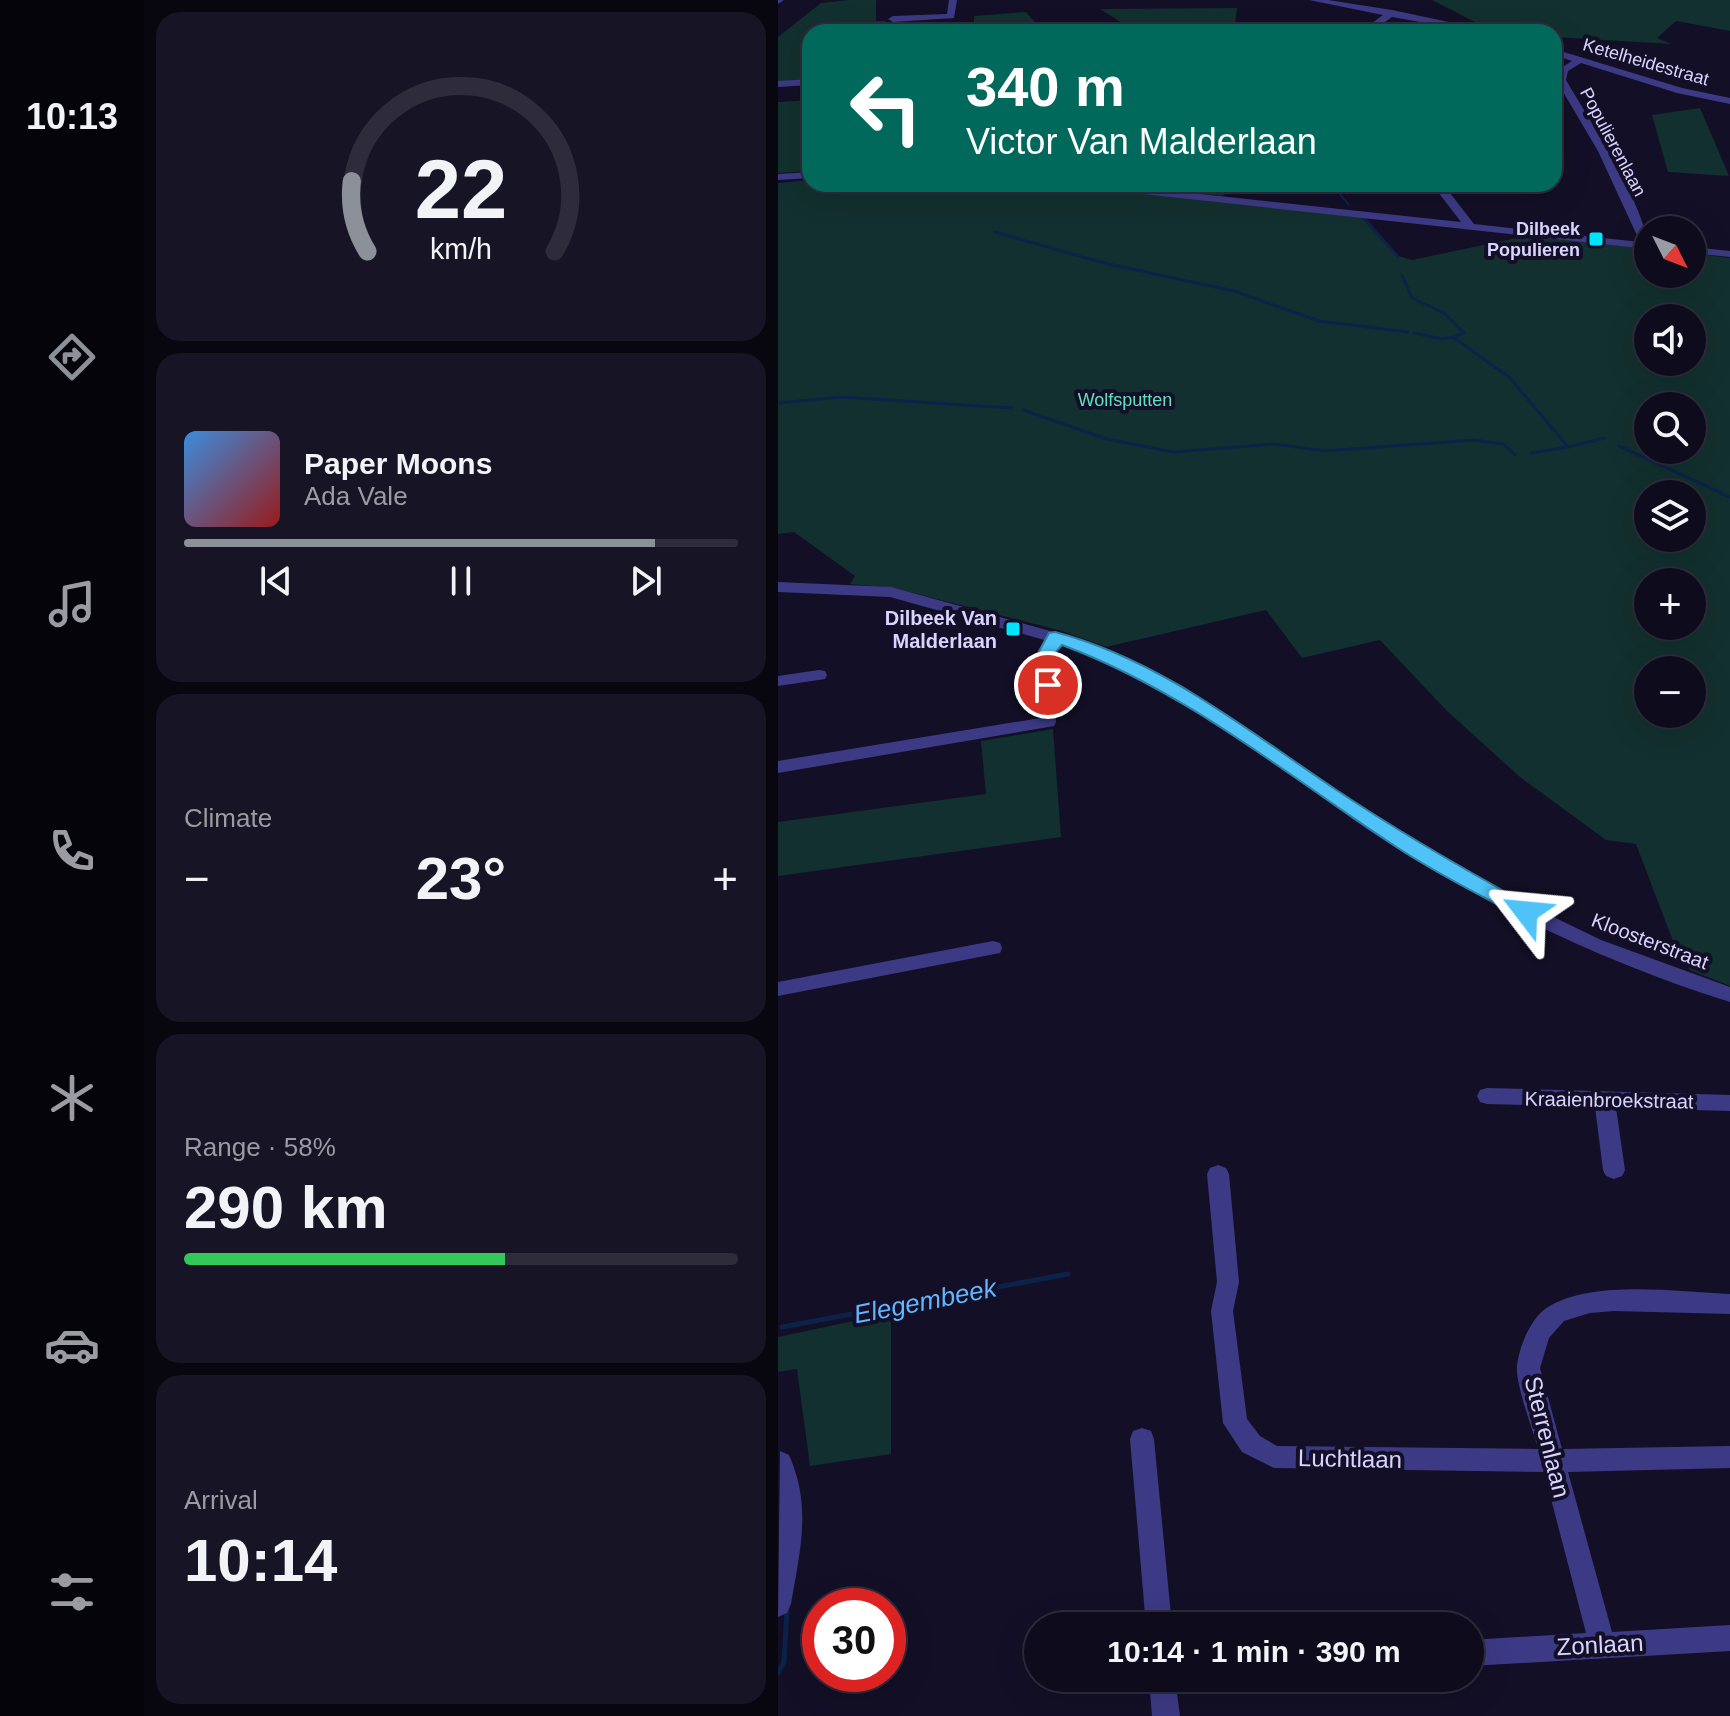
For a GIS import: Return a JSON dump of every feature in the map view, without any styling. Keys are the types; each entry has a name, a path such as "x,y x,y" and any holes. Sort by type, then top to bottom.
{"street":[{"path":"952,24 953,0"},
{"path":"1313,0 1449,24"},
{"path":"1376,24 1392,13"},
{"path":"893,19 951,16"},
{"name":"Ketelheidestraat","path":"1562,54 1680,91 1730,101"},
{"name":"Populierenlaan","path":"1562,77 1564,70 1580,60"},
{"path":"778,84 802,82"},
{"name":"Populierenlaan","path":"1562,82 1603,151 1634,216"},
{"path":"778,177 802,176"},
{"path":"1153,192 1634,244"},
{"path":"1443,192 1470,226"},
{"path":"1706,251 1730,254"},
{"name":"Kloosterstraat","path":"778,587 891,592 1055,637 1122,661 1177,690 1407,846 1526,912 1594,945 1730,995"},
{"path":"778,767 1048,722 1045,655 1056,641 1055,637"},
{"path":"778,681 819,675"},
{"path":"778,989 993,948"},
{"name":"Kraaienbroekstraat","path":"1487,1096 1730,1103"},
{"path":"1604,1099 1614,1170"},
{"name":"Luchtlaan","path":"1218,1174 1228,1282 1222,1311 1235,1423 1251,1444 1274,1457 1307,1460 1553,1461 1730,1457"},
{"name":"Sterrenlaan","path":"1602,1645 1528,1368 1535,1339 1555,1314 1581,1302 1730,1304"},
{"path":"1142,1439 1158,1612"},
{"path":"778,1604 790,1533 791,1503 780,1463"},
{"name":"Zonlaan","path":"1484,1652 1730,1638"},
{"path":"1163,1692 1166,1716"}],"green space":[{"path":"876,0 876,21 885,21 885,24 802,24 802,82 778,83 778,37 821,3"},
{"path":"1432,0 1730,0 1730,31 1676,21 1657,38 1671,44 1562,37 1562,24 1478,24"},
{"path":"1237,8 1235,24 1124,24 1100,9"},
{"path":"1026,12 1037,24 974,24 974,16"},
{"path":"802,100 802,172 778,173 778,102"},
{"path":"1700,108 1729,176 1668,172 1652,115"},
{"name":"Wolfsputten","path":"802,181 802,192 1130,192 1361,217 1396,255 1412,260 1531,235 1634,247 1634,288 1706,288 1706,255 1730,258 1730,986 1690,970 1679,957 1636,844 1606,840 1520,777 1447,711 1380,640 1302,658 1266,610 1106,647 1062,631 894,588 850,584 855,576 794,532 778,534 778,183"},
{"path":"1181,192 1227,192 1223,196"},
{"path":"1053,729 1061,837 778,876 778,822 986,794 981,741"},
{"path":"891,1313 891,1454 810,1466 797,1369 778,1372 778,1337"}],"waterway":[{"path":"1338,192 1349,205"},
{"path":"1363,217 1398,257"},
{"path":"995,232 1104,263 1234,291 1319,321 1408,332"},
{"path":"1402,275 1412,298 1444,313 1464,333 1453,337"},
{"path":"1414,333 1442,339 1453,337"},
{"path":"1453,337 1509,377 1568,447"},
{"path":"778,403 842,397 1012,408"},
{"path":"1023,410 1107,439 1173,452 1274,444 1325,451 1474,440 1503,444 1515,455"},
{"path":"1568,447 1604,438"},
{"path":"1619,446 1730,497"},
{"path":"1531,453 1568,447"},
{"name":"Elegembeek","path":"782,1327 1068,1274"},
{"name":"Elegembeek","path":"778,1673 784,1662 787,1610"}],"place":[{"name":"Dilbeek Populieren","path":"1596,239"},
{"name":"Dilbeek Van Malderlaan","path":"1013,629"}],"route":[{"path":"1048,685 1045,655 1056,641 1055,637 1122,661 1177,690 1288,769 1407,846 1526,912"}]}
